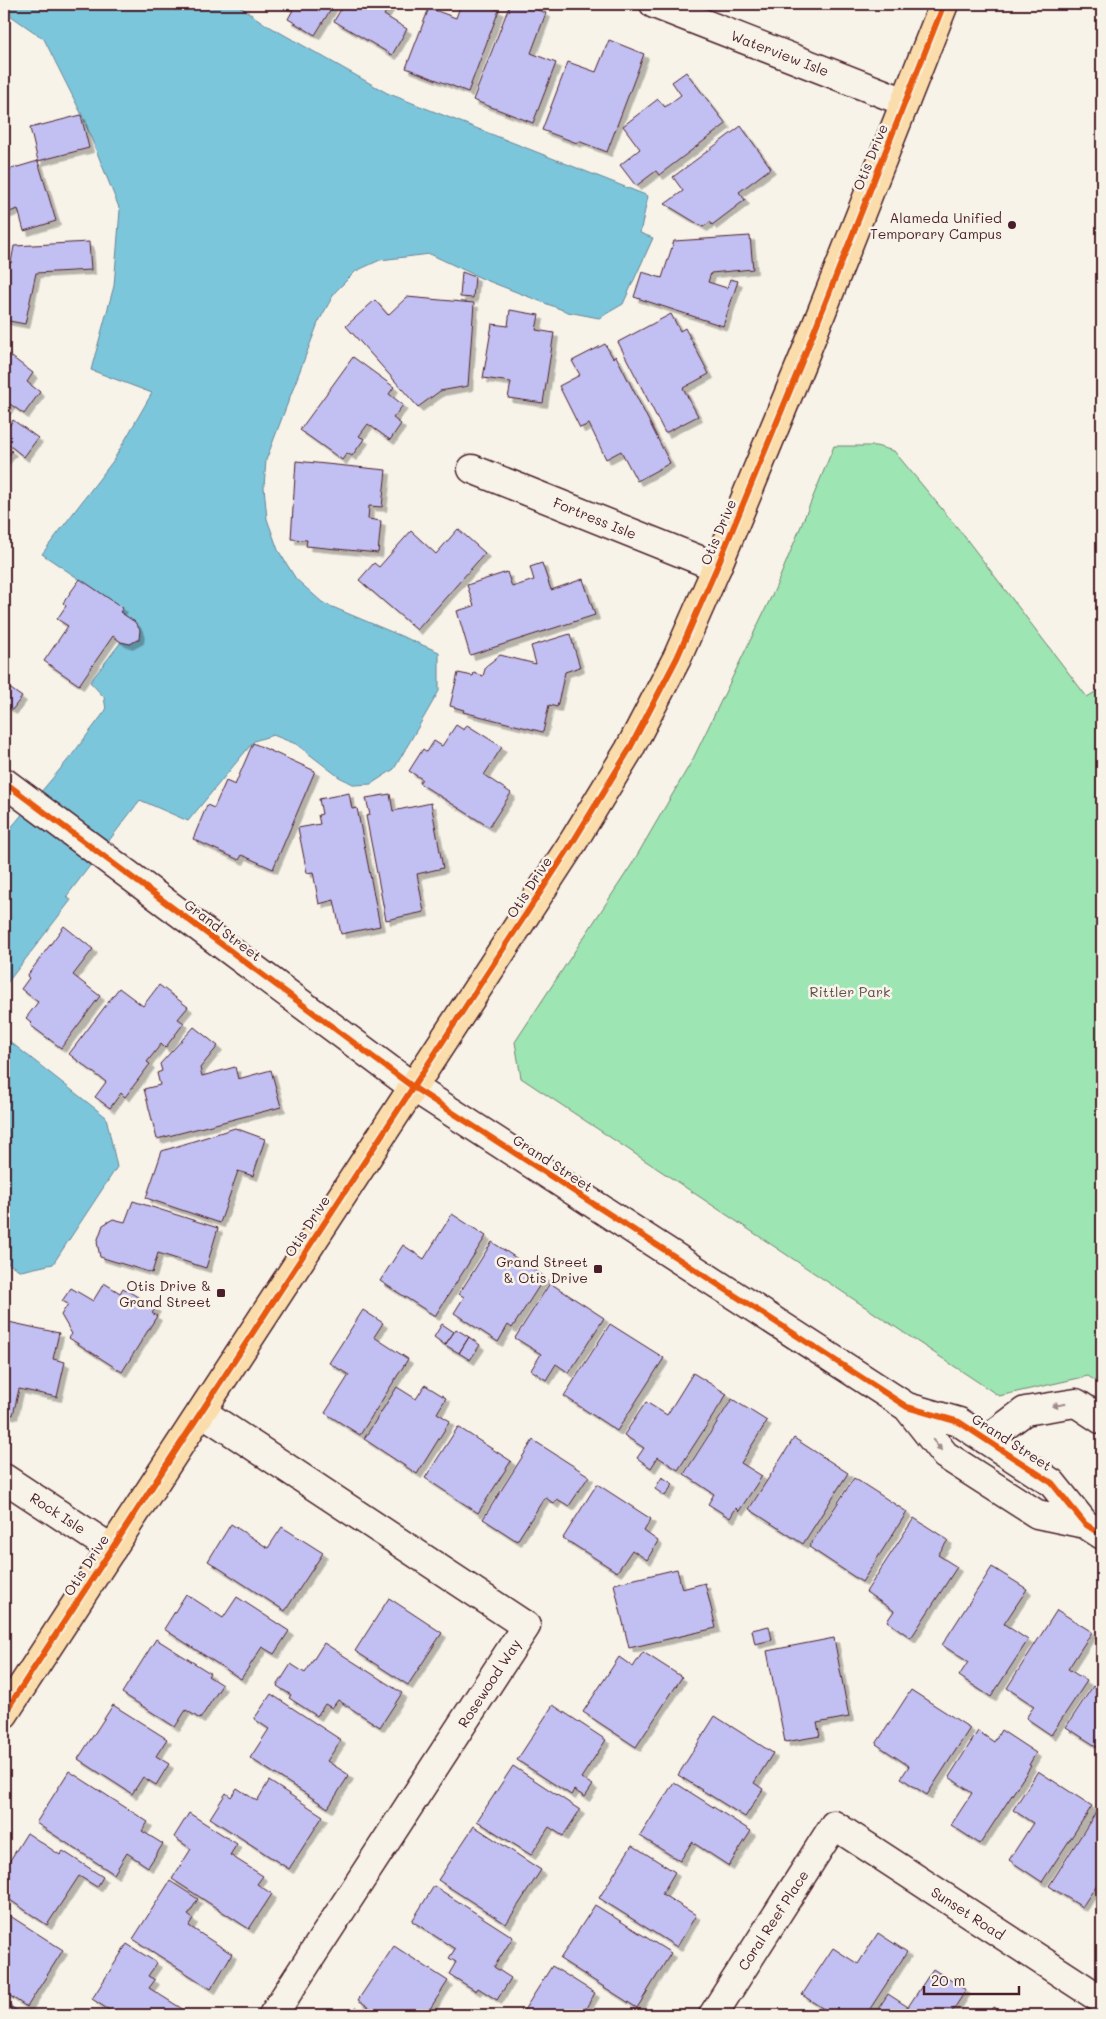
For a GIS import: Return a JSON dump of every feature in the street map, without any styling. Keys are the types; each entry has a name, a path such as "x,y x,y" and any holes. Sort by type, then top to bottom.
{"main road":[{"name":"Otis Drive","path":"4,1714 573,842 629,750 676,658 717,567 805,354 944,4"}],"street":[{"name":"Waterview Isle","path":"654,4 905,102"},
{"name":"Fortress Isle","path":"472,469 717,567"},
{"name":"Grand Street","path":"4,782 413,1087 907,1407 959,1422 1052,1483 1094,1530"},
{"path":"986,1440 1025,1411 1076,1403 1102,1420"},
{"name":"Grand Street","path":"907,1407 945,1454 1037,1514 1094,1530"},
{"name":"Rosewood Way","path":"202,1412 526,1626 273,2015"},
{"name":"Rock Isle","path":"4,1478 112,1549"},
{"name":"Sunset Road","path":"834,1825 1102,2000"},
{"name":"Coral Reef Place","path":"713,2015 834,1825"}],"green space":[{"name":"Rittler Park","path":"834,446 876,446 894,451 961,532 1087,697 1097,691 1102,697 1102,1385 1088,1376 999,1396 521,1078 515,1042 632,864 693,759 775,589"}],"water":[{"path":"4,4 236,4 265,24 387,93 648,196 640,233 653,238 623,304 599,318 568,312 483,279 430,254 380,260 356,271 335,292 318,323 266,460 264,487 267,519 278,550 296,579 323,603 439,652 439,691 394,769 371,784 355,785 339,777 296,744 273,735 254,741 188,821 140,800 66,897 71,900 4,987 4,836 72,755 106,710 104,697 90,682 121,642 131,644 135,622 120,612 122,608 42,554 113,461 152,393 91,370 114,286 120,210 82,115 44,39 4,11"},
{"path":"4,1037 106,1117 117,1167 53,1264 21,1271 4,1261"}],"building":[{"path":"282,4 334,4 315,35 288,19 293,10"},
{"path":"344,4 391,4 384,15 407,29 392,55 334,21"},
{"path":"461,4 481,4 499,10 468,92 406,68 429,8 456,18"},
{"path":"510,4 521,4 546,13 531,53 556,63 533,123 473,100"},
{"path":"609,40 644,54 607,152 542,130 568,62 596,72"},
{"path":"686,72 726,124 659,175 656,171 636,186 620,165 640,149 623,126 658,99 665,107 681,95 672,82"},
{"path":"81,115 89,148 38,161 30,128"},
{"path":"741,126 771,168 739,192 745,200 712,225 710,222 703,227 665,204 683,191 673,177"},
{"path":"38,161 56,221 24,231 18,209 4,214 4,171"},
{"path":"750,236 753,269 711,273 708,282 727,288 730,279 738,281 723,326 634,297 642,272 662,278 674,241"},
{"path":"89,242 91,270 36,273 25,324 4,320 6,289 4,288 4,262 11,263 14,246"},
{"path":"462,272 475,277 473,298 460,297"},
{"path":"407,297 474,303 468,386 440,391 418,407 346,326 375,300 388,315"},
{"path":"510,310 539,315 536,330 554,333 543,403 508,398 511,382 483,378 492,324 508,326"},
{"path":"671,314 680,331 685,328 709,374 683,388 698,416 665,433 618,342"},
{"path":"605,344 613,358 616,356 670,463 637,481 621,451 606,459 589,424 580,428 559,386 580,375 572,361"},
{"path":"4,351 33,373 27,382 40,392 24,414 10,404 6,410 4,409"},
{"path":"353,357 394,387 389,394 403,405 393,418 401,424 390,440 368,424 359,436 364,439 352,456 347,453 342,460 300,430"},
{"path":"13,420 38,438 24,457 4,441 4,433"},
{"path":"4,445 12,451 4,461"},
{"path":"296,461 386,470 382,507 369,506 368,519 381,521 378,553 306,546 307,540 291,539"},
{"path":"458,529 485,553 417,630 359,580 374,563 379,567 411,531 436,554"},
{"path":"542,563 551,590 583,579 595,615 470,655 457,611 474,606 467,585 507,572 512,587 534,580 530,567"},
{"path":"80,579 123,608 120,612 135,622 140,630 139,639 130,644 121,642 113,636 79,685 44,661 68,626 57,619 66,606 63,603"},
{"path":"570,634 580,667 565,672 557,707 549,705 543,732 463,712 464,710 450,706 458,673 473,676 474,673 483,676 486,666 500,655 536,664 531,646"},
{"path":"8,687 22,697 12,710 4,704 4,693"},
{"path":"456,725 464,730 467,725 502,747 484,775 511,793 489,827 419,783 422,779 409,771 423,749 427,752 434,741 442,746"},
{"path":"253,743 315,771 273,869 242,855 239,860 193,839 207,805 214,808 226,781 235,785"},
{"path":"349,793 352,809 357,808 380,926 341,934 334,900 319,904 313,872 307,873 298,828 320,824 318,815 322,814 319,799"},
{"path":"390,794 393,811 431,803 443,868 417,874 424,912 386,920 366,816 370,815 366,798"},
{"path":"64,926 93,949 73,975 100,996 61,1048 30,1025 32,1023 26,1018 38,1002 21,989 29,978 27,976"},
{"path":"159,985 188,1007 178,1019 184,1023 165,1048 161,1044 147,1062 150,1064 125,1097 121,1093 110,1108 95,1097 106,1082 69,1054 119,988 143,1006"},
{"path":"194,1027 218,1046 200,1068 202,1076 235,1067 238,1079 271,1070 281,1107 157,1139 144,1089 160,1085 157,1073 162,1071 160,1064"},
{"path":"235,1128 265,1139 253,1176 238,1171 220,1223 146,1198 162,1151"},
{"path":"133,1201 218,1228 206,1268 158,1253 152,1273 100,1257 97,1242 103,1225 113,1219 125,1222"},
{"path":"452,1214 486,1236 435,1316 380,1281 403,1245 424,1259"},
{"path":"492,1242 545,1277 512,1328 508,1325 498,1342 454,1313 464,1297 459,1294"},
{"path":"104,1283 120,1293 123,1288 156,1308 152,1313 157,1316 122,1372 69,1338 72,1334 61,1315 68,1304 62,1301 71,1288 93,1301"},
{"path":"550,1283 604,1318 569,1373 556,1364 546,1380 531,1370 541,1354 515,1338"},
{"path":"363,1310 383,1323 374,1337 408,1359 360,1435 325,1413 349,1375 329,1363"},
{"path":"4,1321 59,1333 53,1359 65,1362 57,1397 19,1389 13,1415 4,1413"},
{"path":"442,1324 454,1332 445,1345 434,1337"},
{"path":"610,1324 664,1358 617,1431 564,1396"},
{"path":"456,1329 469,1337 459,1353 445,1345"},
{"path":"469,1337 480,1345 470,1360 459,1353"},
{"path":"693,1373 727,1394 678,1470 658,1457 651,1468 637,1458 644,1448 624,1435 646,1402 667,1415"},
{"path":"425,1385 446,1398 437,1413 450,1421 417,1474 364,1439 397,1387 416,1399"},
{"path":"732,1399 767,1421 741,1463 762,1476 739,1511 736,1508 730,1518 708,1504 714,1494 684,1474"},
{"path":"458,1427 511,1461 478,1513 425,1478"},
{"path":"794,1438 848,1473 803,1544 749,1509"},
{"path":"533,1440 589,1476 569,1506 557,1499 554,1504 545,1497 517,1541 483,1519"},
{"path":"662,1477 673,1484 665,1496 655,1489"},
{"path":"854,1478 907,1512 862,1582 809,1547"},
{"path":"597,1484 651,1519 644,1531 658,1541 647,1560 632,1550 617,1572 563,1538"},
{"path":"914,1518 948,1540 938,1555 957,1567 911,1638 887,1621 894,1611 866,1592"},
{"path":"231,1524 268,1548 282,1527 323,1553 285,1611 208,1561"},
{"path":"992,1567 1027,1589 1004,1624 1028,1640 991,1697 959,1676 968,1662 942,1645"},
{"path":"677,1569 682,1589 705,1583 716,1628 629,1648 614,1584"},
{"path":"186,1594 223,1618 237,1597 289,1631 274,1654 262,1647 241,1679 164,1629"},
{"path":"389,1598 442,1633 408,1685 355,1651"},
{"path":"1057,1610 1092,1632 1068,1669 1087,1681 1051,1735 1026,1718 1034,1706 1007,1688"},
{"path":"769,1626 772,1640 755,1644 752,1630"},
{"path":"834,1638 849,1717 817,1723 820,1736 785,1742 767,1651"},
{"path":"156,1639 210,1673 208,1676 222,1685 200,1719 186,1710 175,1727 122,1693"},
{"path":"324,1643 402,1693 380,1727 338,1700 332,1708 325,1704 317,1716 289,1698 291,1695 277,1686 291,1664 305,1673"},
{"path":"643,1652 682,1677 636,1747 583,1712 619,1657 633,1667"},
{"path":"1093,1686 1102,1692 1102,1750 1066,1727"},
{"path":"911,1690 970,1728 927,1795 901,1778 909,1766 876,1744"},
{"path":"271,1694 341,1740 327,1761 349,1775 328,1808 250,1758 269,1729 254,1719"},
{"path":"113,1705 167,1739 156,1756 169,1764 156,1785 143,1777 132,1794 78,1759"},
{"path":"553,1705 606,1740 581,1778 593,1785 585,1797 574,1790 571,1795 517,1760"},
{"path":"715,1716 773,1753 754,1783 763,1789 745,1817 678,1775"},
{"path":"1001,1730 1036,1753 1029,1765 1031,1766 980,1844 951,1825 972,1793 949,1777 978,1731 994,1742"},
{"path":"513,1766 580,1810 563,1836 549,1827 531,1855 477,1821"},
{"path":"69,1771 148,1822 142,1831 163,1844 148,1867 127,1853 114,1874 36,1823"},
{"path":"1038,1771 1092,1806 1042,1882 1009,1860 1033,1823 1013,1810"},
{"path":"269,1781 323,1816 289,1869 210,1818 226,1793 231,1797 237,1788 257,1801"},
{"path":"674,1782 751,1831 729,1866 692,1842 680,1861 640,1836"},
{"path":"1098,1809 1102,1812 1102,1877 1082,1907 1049,1886"},
{"path":"189,1813 237,1844 230,1855 263,1876 257,1884 272,1894 249,1929 172,1879 191,1849 174,1837"},
{"path":"474,1826 541,1870 506,1924 438,1880"},
{"path":"27,1833 60,1855 63,1851 103,1877 97,1887 79,1876 47,1925 4,1896 4,1870"},
{"path":"632,1845 675,1872 662,1894 696,1915 677,1947 599,1898"},
{"path":"170,1881 198,1899 188,1915 193,1919 189,1926 232,1954 211,1989 133,1939"},
{"path":"434,1886 513,1937 494,1967 511,1978 497,2000 478,1988 476,1991 449,1974 456,1962 449,1958 455,1949 412,1921"},
{"path":"595,1905 671,1953 637,2008 560,1959"},
{"path":"4,1912 63,1950 27,2007 4,1992"},
{"path":"878,1933 907,1952 866,2015 833,2015 802,1995 833,1948 858,1964"},
{"path":"127,1944 157,1963 148,1976 155,1980 149,1988 192,2015 117,2015 92,1999"},
{"path":"394,1946 448,1981 426,2015 381,2015 358,2000"},
{"path":"552,1966 595,1993 583,2013 587,2015 521,2015"},
{"path":"933,1969 966,1990 950,2015 874,2015 888,1994 908,2007"},
{"path":"4,2002 24,2015 4,2015"},
{"path":"355,2007 368,2015 350,2015"},
{"path":"993,2007 1007,2015 988,2015"}],"cycle path":[{"path":"4,1714 573,842 629,750 677,658 717,567 805,354 944,4"},
{"path":"4,782 413,1087 907,1407 959,1422 1052,1483 1085,1524 1102,1535"}],"place":[{"name":"Alameda Unified Temporary Campus","path":"1012,225"},
{"name":"Grand Street & Otis Drive","path":"598,1269"},
{"name":"Otis Drive & Grand Street","path":"221,1293"}]}
